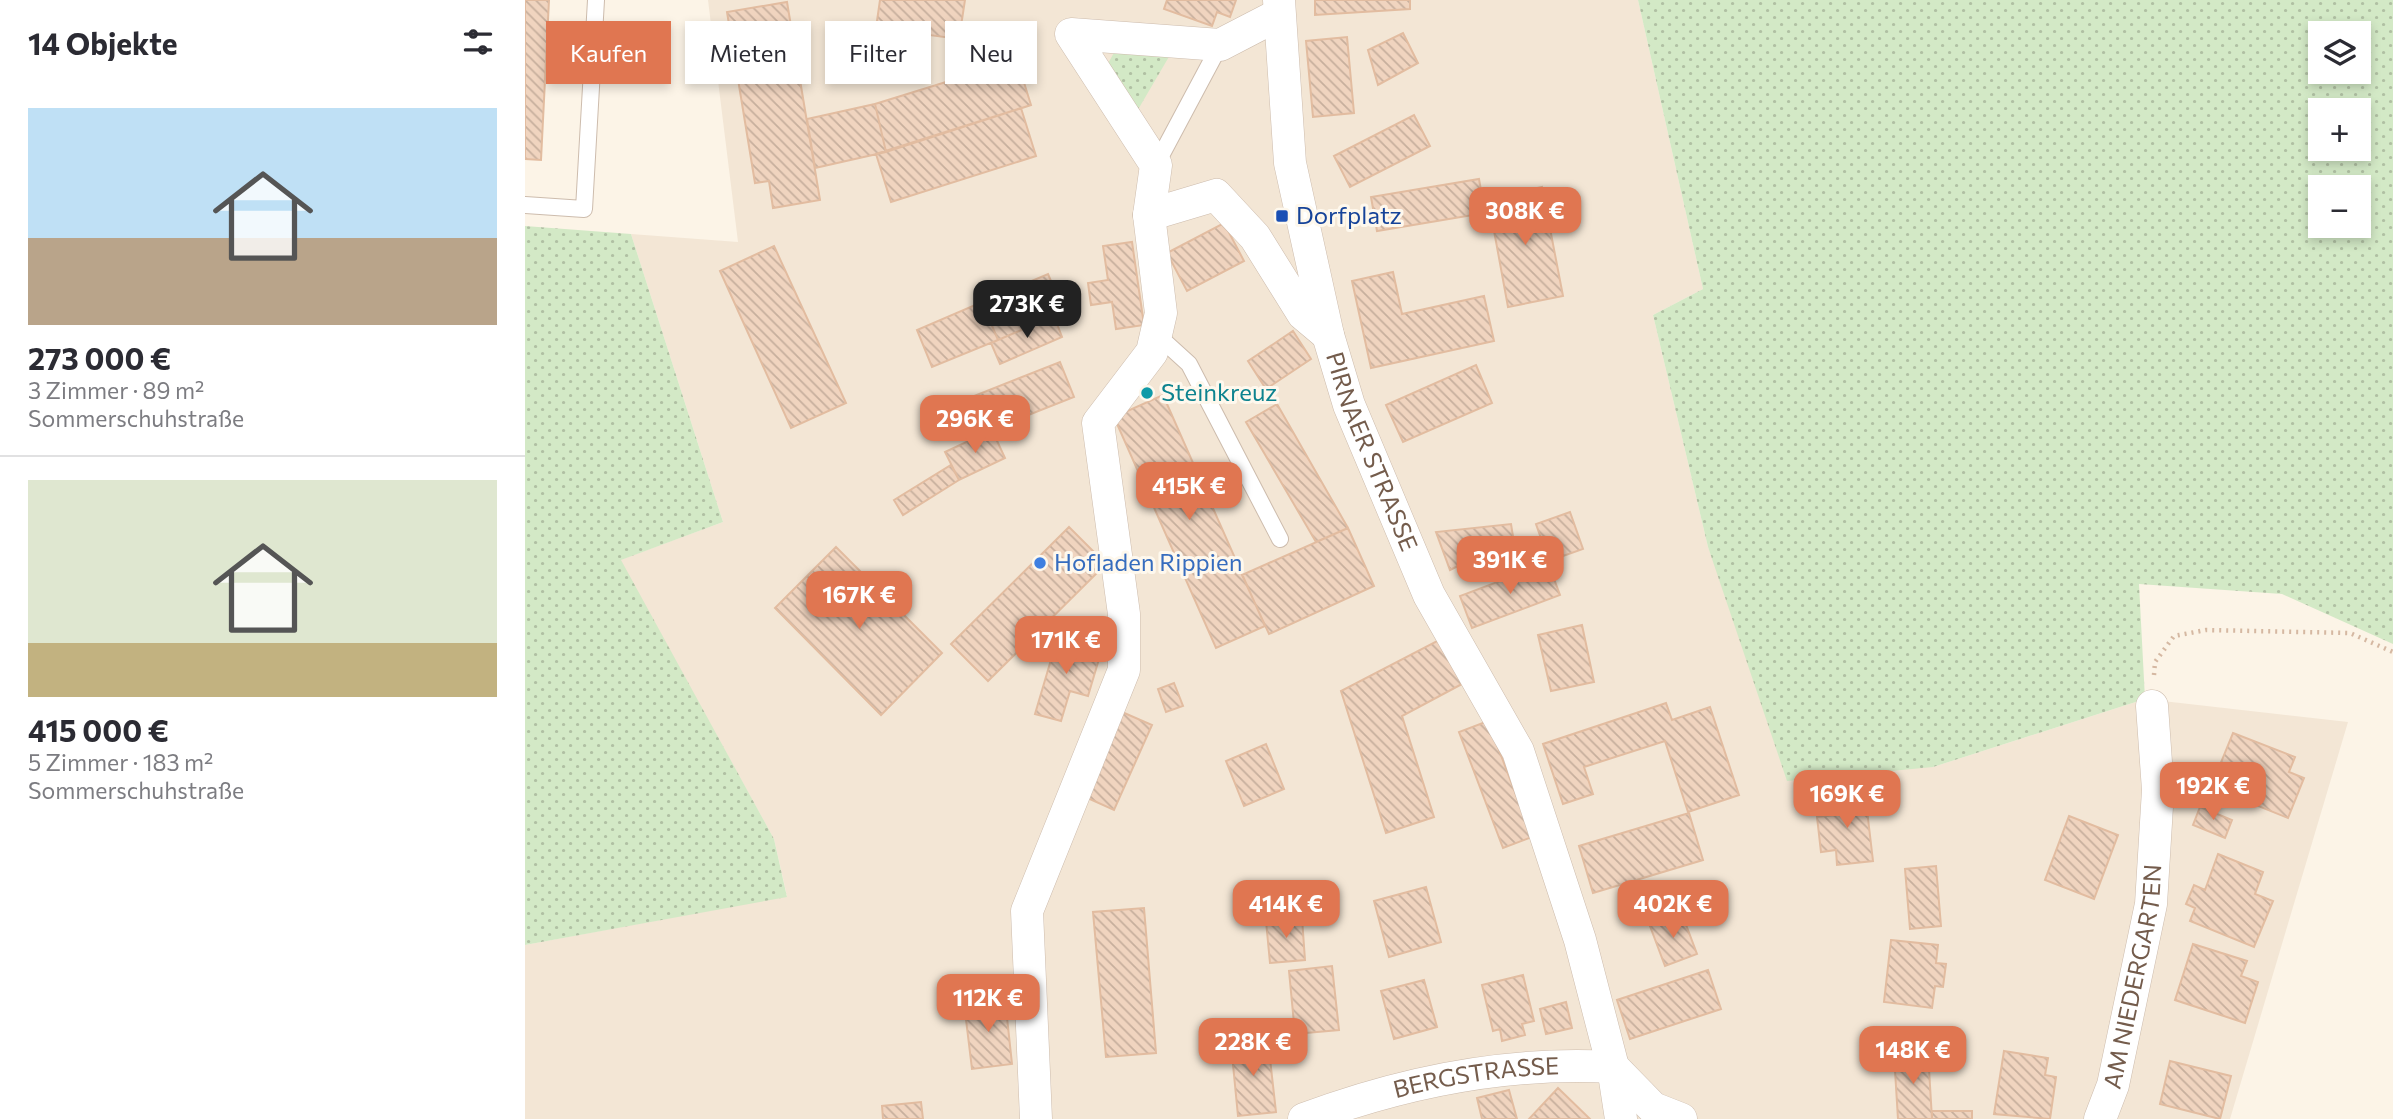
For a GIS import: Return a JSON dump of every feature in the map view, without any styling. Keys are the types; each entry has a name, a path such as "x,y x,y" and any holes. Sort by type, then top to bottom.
{"street":[{"path":"1036,1119 1027,911 1124,670 1124,614 1098,423 1152,352 1161,313 1149,215 1156,166 1071,34 1220,45 1278,7"},
{"name":"PIRNAER STRASSE","path":"1278,7 1290,163 1328,335 1349,405 1429,595 1518,751 1580,940 1613,1068 1621,1119"},
{"path":"1149,215 1216,195 1255,237 1303,314 1328,335"},
{"name":"AM NIEDERGARTEN","path":"2100,1119 2113,1085 2151,904 2158,790 2152,706"},
{"name":"BERGSTRASSE","path":"1304,1119 1441,1077 1557,1064 1613,1068"},
{"path":"1613,1068 1653,1108 1681,1119"}],"lane":[{"path":"525,205 584,209 596,0"},
{"path":"1156,166 1220,45"},
{"path":"1156,334 1189,364 1280,539"}],"path":[{"path":"2152,706 2155,662 2174,636 2206,629 2350,633 2393,652"}],"shaded area":[{"path":"708,0 1638,0 1703,289 1653,315 1708,547 1723,586 1933,767 2145,699 2348,722 2230,1119 525,1119 525,945 787,896 774,839 620,560 723,522 631,234 738,242 718,84 811,84 811,21 711,21"}],"green space":[{"path":"1638,0 2393,0 2393,644 2282,594 2139,584 2145,699 1933,767 1787,781 1708,547 1653,315 1703,289"},
{"path":"1116,49 1170,55 1136,113 1105,69"},
{"path":"525,226 631,234 723,522 621,560 774,839 787,897 525,945"}],"building":[{"path":"525,0 549,0 541,160 525,159"},
{"path":"880,0 965,0 962,21 945,21 945,37 931,35 931,21 877,21"},
{"path":"1167,0 1236,0 1230,17 1217,12 1212,26 1164,9"},
{"path":"1315,0 1410,0 1410,9 1315,15"},
{"path":"787,2 790,21 728,21 727,12"},
{"path":"1403,33 1418,63 1378,85 1368,50"},
{"path":"1347,37 1354,113 1313,117 1306,41"},
{"path":"945,82 1024,84 1031,105 886,152 875,104"},
{"path":"739,84 801,84 820,200 773,208 769,181 755,183"},
{"path":"875,104 886,152 815,168 807,119"},
{"path":"1021,108 1036,156 891,202 876,154"},
{"path":"1414,115 1430,146 1350,187 1334,156"},
{"path":"1479,179 1485,213 1377,231 1371,197"},
{"path":"1542,187 1563,296 1508,307 1488,198"},
{"path":"1224,223 1244,261 1187,291 1167,253"},
{"path":"1132,242 1144,325 1116,329 1112,302 1091,305 1088,283 1108,280 1103,246"},
{"path":"774,246 846,403 791,428 720,271"},
{"path":"1393,272 1402,314 1484,296 1494,341 1371,368 1352,281"},
{"path":"1048,274 1064,312 998,340 982,302"},
{"path":"982,302 998,340 932,367 917,330"},
{"path":"1054,316 1062,337 1000,364 991,343"},
{"path":"1293,331 1311,359 1266,389 1248,361"},
{"path":"1060,362 1074,397 988,431 974,396"},
{"path":"1476,365 1492,403 1403,442 1386,405"},
{"path":"1163,395 1265,626 1216,648 1114,417"},
{"path":"1277,404 1348,528 1316,542 1246,422"},
{"path":"992,430 1005,458 959,480 945,452"},
{"path":"951,465 959,480 903,515 894,500"},
{"path":"1570,512 1583,549 1549,561 1536,524"},
{"path":"1511,524 1515,549 1459,554 1462,564 1450,570 1436,532"},
{"path":"1069,527 1106,564 988,681 951,644"},
{"path":"1348,528 1374,586 1269,634 1242,575"},
{"path":"836,547 942,653 881,715 775,608"},
{"path":"1548,563 1560,595 1472,628 1460,596"},
{"path":"1582,625 1594,682 1551,691 1538,635"},
{"path":"1061,626 1078,631 1073,651 1099,659 1088,696 1070,691 1061,721 1035,714"},
{"path":"1439,640 1462,684 1402,716 1434,817 1386,833 1341,691"},
{"path":"1174,683 1183,706 1166,712 1158,689"},
{"path":"1666,703 1672,720 1710,707 1739,795 1688,812 1665,741 1584,767 1593,794 1563,804 1543,744"},
{"path":"1122,712 1152,725 1114,810 1083,796"},
{"path":"1488,721 1532,837 1503,848 1459,732"},
{"path":"2233,733 2295,757 2289,772 2304,778 2288,818 2211,787"},
{"path":"1266,744 1284,789 1244,806 1226,761"},
{"path":"1865,793 1873,861 1837,865 1836,850 1821,852 1817,817 1835,815 1833,797"},
{"path":"2200,807 2232,820 2225,838 2193,825"},
{"path":"1689,813 1703,860 1593,893 1579,846"},
{"path":"2069,816 2118,835 2094,899 2045,880"},
{"path":"2218,854 2263,872 2255,894 2273,901 2254,947 2190,921 2195,908 2186,904 2194,885 2205,890"},
{"path":"1936,866 1941,926 1910,929 1905,869"},
{"path":"1426,887 1441,942 1389,957 1374,901"},
{"path":"1144,908 1156,1053 1106,1057 1093,912"},
{"path":"1682,914 1697,954 1665,966 1650,926"},
{"path":"1302,918 1305,960 1270,963 1266,921"},
{"path":"1891,940 1938,945 1936,963 1946,964 1943,987 1935,986 1932,1008 1884,1002"},
{"path":"2193,944 2247,961 2241,976 2258,982 2245,1023 2175,1000"},
{"path":"1332,966 1339,1030 1295,1034 1289,971"},
{"path":"1708,970 1721,1009 1630,1039 1617,1000"},
{"path":"1523,975 1534,1021 1522,1024 1525,1035 1502,1041 1500,1029 1493,1031 1482,985"},
{"path":"1424,980 1437,1027 1394,1039 1381,991"},
{"path":"1005,999 1012,1064 972,1069 964,1003"},
{"path":"1566,1002 1572,1028 1546,1034 1540,1009"},
{"path":"1268,1041 1276,1112 1238,1116 1231,1044"},
{"path":"2004,1051 2048,1058 2045,1075 2056,1077 2050,1119 1994,1114"},
{"path":"1928,1052 1932,1119 1898,1119 1894,1054"},
{"path":"2170,1061 2231,1076 2220,1119 2160,1104"},
{"path":"1558,1088 1590,1119 1529,1119"},
{"path":"1509,1090 1517,1119 1482,1119 1477,1098"},
{"path":"921,1102 923,1119 883,1119 882,1106"},
{"path":"1932,1111 1972,1111 1972,1119 1932,1119"}],"place":[{"name":"Dorfplatz","path":"1282,216"},
{"name":"Steinkreuz","path":"1147,393"},
{"name":"Hofladen Rippien","path":"1040,563"}]}
